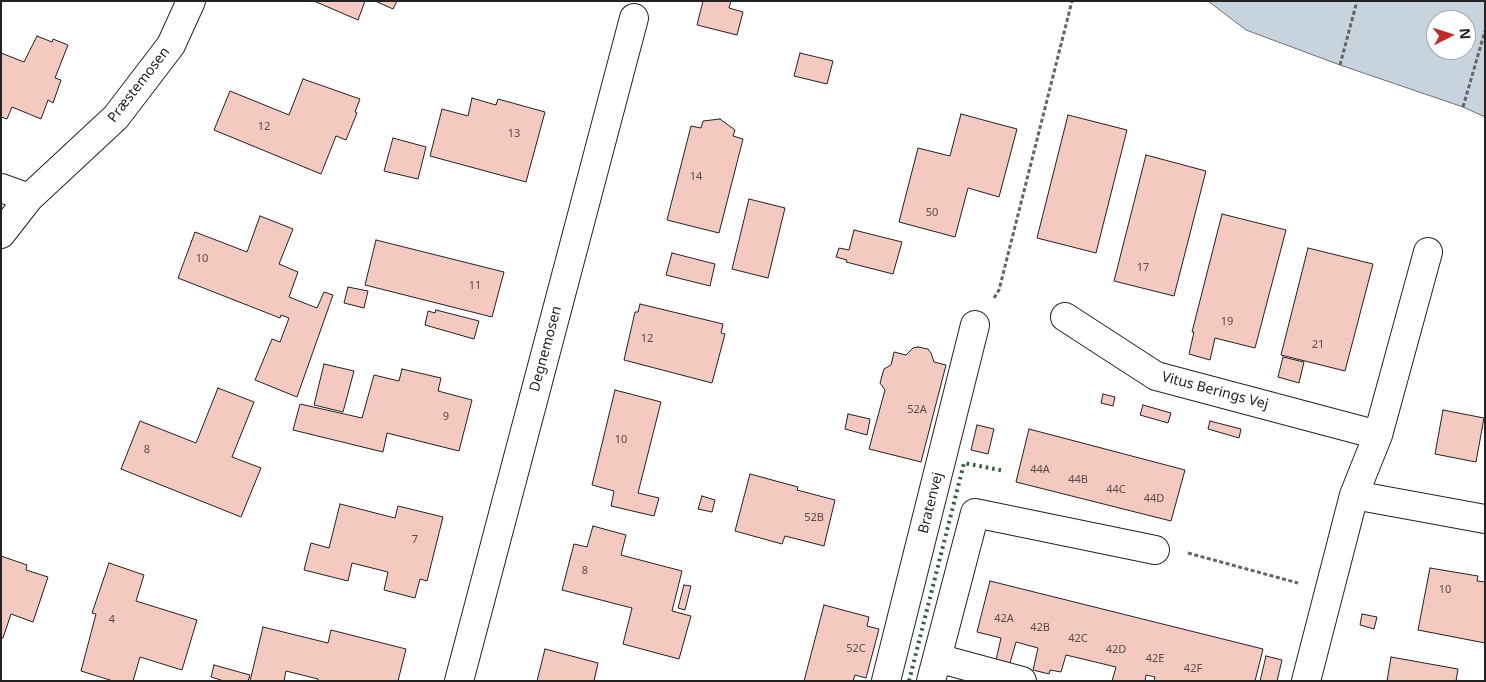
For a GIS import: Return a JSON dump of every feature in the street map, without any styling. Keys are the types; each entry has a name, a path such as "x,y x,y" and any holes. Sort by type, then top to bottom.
{"street":[{"name":"Præstemosen","path":"1,234 29,198 116,117 171,45 191,1"},
{"name":"Degnemosen","path":"458,681 634,18"},
{"path":"1,188 29,198"},
{"path":"1306,681 1354,495 1378,435 1428,252"},
{"name":"Vitus Berings Vej","path":"1065,317 1156,376 1378,435"},
{"name":"Bratenvej","path":"886,681 975,325"},
{"path":"1354,495 1485,519"},
{"path":"1022,681 934,670 975,513 1155,550"}],"path":[{"path":"975,325 999,290 1072,1"},
{"path":"1340,65 1357,1"},
{"path":"1463,107 1485,31"},
{"path":"1155,550 1190,553 1329,592"}],"shaded area":[{"path":"1208,1 1485,1 1485,117 1463,107 1340,65 1246,30"}],"building":[{"path":"314,1 365,1 358,20"},
{"path":"375,1 397,1 393,9"},
{"path":"703,1 731,1 729,8 743,12 737,35 697,25"},
{"path":"37,36 52,42 53,39 68,45 55,78 61,80 53,103 48,100 41,119 12,107 7,119 1,117 1,53 24,62"},
{"path":"800,53 833,61 827,84 794,76"},
{"path":"303,79 360,99 355,112 357,113 346,140 336,136 321,174 214,130 230,91 289,115"},
{"path":"472,98 496,105 498,99 545,112 526,182 430,156 442,109 468,116"},
{"path":"961,114 1017,129 999,197 968,188 955,237 899,222 918,148 950,156"},
{"path":"1068,115 1127,130 1096,253 1037,238"},
{"path":"720,119 735,130 733,136 743,139 719,233 667,220 691,126 701,128 703,121"},
{"path":"393,138 426,147 418,179 384,171"},
{"path":"1146,155 1206,171 1174,296 1114,281"},
{"path":"749,199 785,208 768,278 732,269"},
{"path":"1222,214 1286,230 1255,348 1215,338 1210,360 1189,354 1194,332 1192,332"},
{"path":"260,216 293,229 279,264 298,272 289,297 317,308 324,292 333,295 297,397 255,380 272,339 280,342 289,318 281,315 280,318 178,278 195,232 247,252"},
{"path":"854,230 902,242 893,274 846,262 847,260 836,257 839,248 849,250"},
{"path":"376,240 504,272 492,317 365,285"},
{"path":"1308,248 1373,264 1345,371 1281,355"},
{"path":"672,253 715,264 710,286 666,275"},
{"path":"348,287 368,291 364,308 344,303"},
{"path":"640,304 723,324 721,333 725,334 712,383 624,360 635,312 638,312"},
{"path":"436,310 479,321 474,339 425,325 428,311 435,313"},
{"path":"913,348 928,349 934,362 946,365 921,462 869,449 885,390 880,383 884,369 891,365 894,352 906,355"},
{"path":"1283,357 1304,362 1299,383 1278,377"},
{"path":"324,364 354,371 343,412 314,405"},
{"path":"402,369 441,378 438,391 472,400 459,451 387,433 383,452 293,430 300,404 362,418 374,375 399,381"},
{"path":"218,388 254,402 232,457 261,468 241,517 121,469 140,421 196,443"},
{"path":"615,390 661,402 638,493 659,498 654,516 611,506 614,491 592,485"},
{"path":"1103,394 1115,397 1113,406 1101,403"},
{"path":"1143,405 1171,413 1168,423 1140,415"},
{"path":"1443,410 1484,418 1476,462 1435,454"},
{"path":"848,414 870,419 867,435 845,429"},
{"path":"1210,421 1241,429 1239,438 1208,429"},
{"path":"977,425 994,429 988,454 971,450"},
{"path":"1029,429 1185,470 1171,521 1016,482"},
{"path":"750,474 798,487 797,490 835,500 824,546 785,536 782,544 735,531"},
{"path":"702,496 715,500 712,512 698,509"},
{"path":"340,504 395,518 398,506 443,517 427,581 420,579 415,598 384,590 388,572 352,563 348,581 304,570 311,543 329,548"},
{"path":"593,526 626,535 621,555 682,571 672,611 691,616 679,659 623,644 632,608 562,590 574,544 587,547"},
{"path":"1,556 27,565 26,570 48,577 33,622 11,614 3,638 1,638"},
{"path":"109,563 144,575 136,601 197,620 182,670 140,657 133,681 113,681 81,671 96,614 92,613"},
{"path":"1430,568 1478,576 1477,581 1485,582 1485,643 1418,630"},
{"path":"990,581 1263,649 1255,681 1154,681 1155,677 1146,675 1145,681 1112,681 1116,667 1066,655 1061,672 1050,670 1049,674 1033,670 1038,648 1016,642 1010,663 996,660 1001,638 977,632"},
{"path":"684,585 691,586 685,610 678,608"},
{"path":"824,605 869,617 867,626 879,629 866,678 855,675 853,681 804,681"},
{"path":"1362,614 1377,617 1374,629 1360,625"},
{"path":"263,627 328,643 331,630 406,649 398,681 317,681 318,679 286,671 284,681 250,681"},
{"path":"545,649 598,663 594,681 537,681"},
{"path":"1266,656 1282,660 1277,681 1260,681"},
{"path":"1391,657 1458,669 1456,681 1387,681"},
{"path":"214,665 250,675 248,681 224,681 211,677"}],"hedge":[{"path":"909,681 964,463 1005,471"}]}
